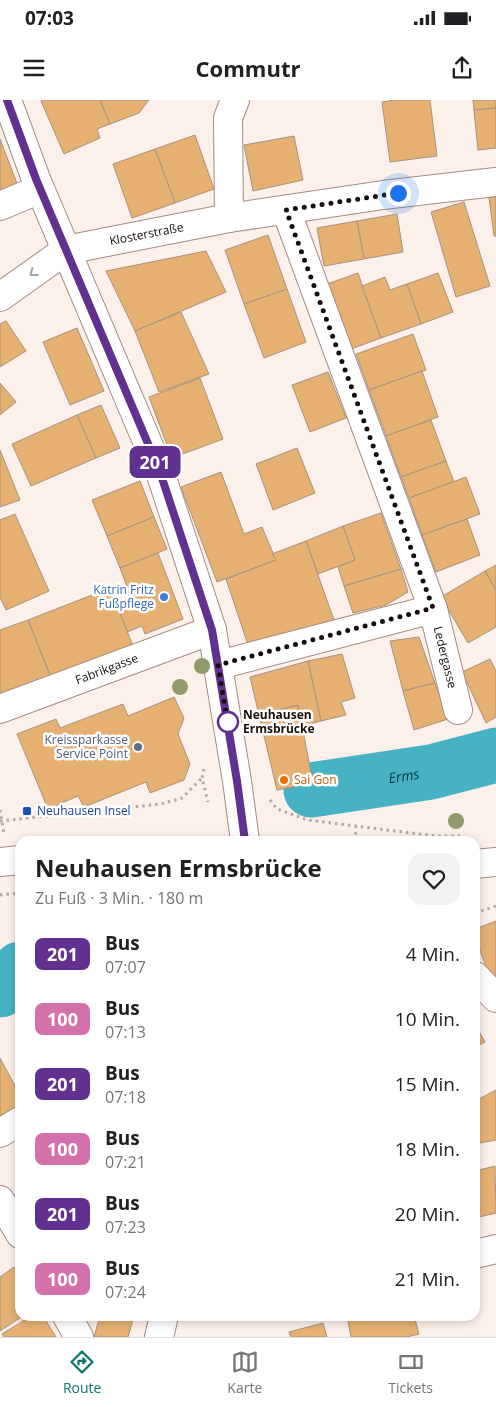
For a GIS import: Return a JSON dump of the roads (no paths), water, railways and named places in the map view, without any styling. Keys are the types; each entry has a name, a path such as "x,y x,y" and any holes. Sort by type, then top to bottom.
{"street":[{"path":"7,100 40,190 160,472 212,630 244,836"},
{"path":"229,218 228,118 236,100"},
{"name":"Klosterstraße","path":"66,250 229,218 383,195 496,182"},
{"path":"0,206 40,190"},
{"name":"Ledergasse","path":"286,210 433,608 458,710"},
{"path":"0,297 66,250"},
{"path":"218,665 433,608"},
{"name":"Fabrikgasse","path":"0,709 212,630"},
{"path":"0,862 15,860"},
{"path":"480,864 496,862"},
{"path":"480,981 496,998"},
{"path":"0,1133 15,1124"},
{"path":"0,1200 15,1226"},
{"path":"480,1253 496,1249"},
{"path":"70,1321 79,1337"},
{"path":"159,1337 163,1321"}],"waterway":[{"name":"Erms","path":"311,790 431,772 496,755"},
{"name":"Erms","path":"0,990 15,974"}],"place":[{"name":"Katrin Fritz Fußpflege","path":"164,597"},
{"name":"Neuhausen Ermsbrücke","path":"228,722"},
{"name":"Kreissparkasse Service Point","path":"138,747"},
{"name":"Sai Gon","path":"284,780"},
{"name":"Neuhausen Insel","path":"27,811"}]}
